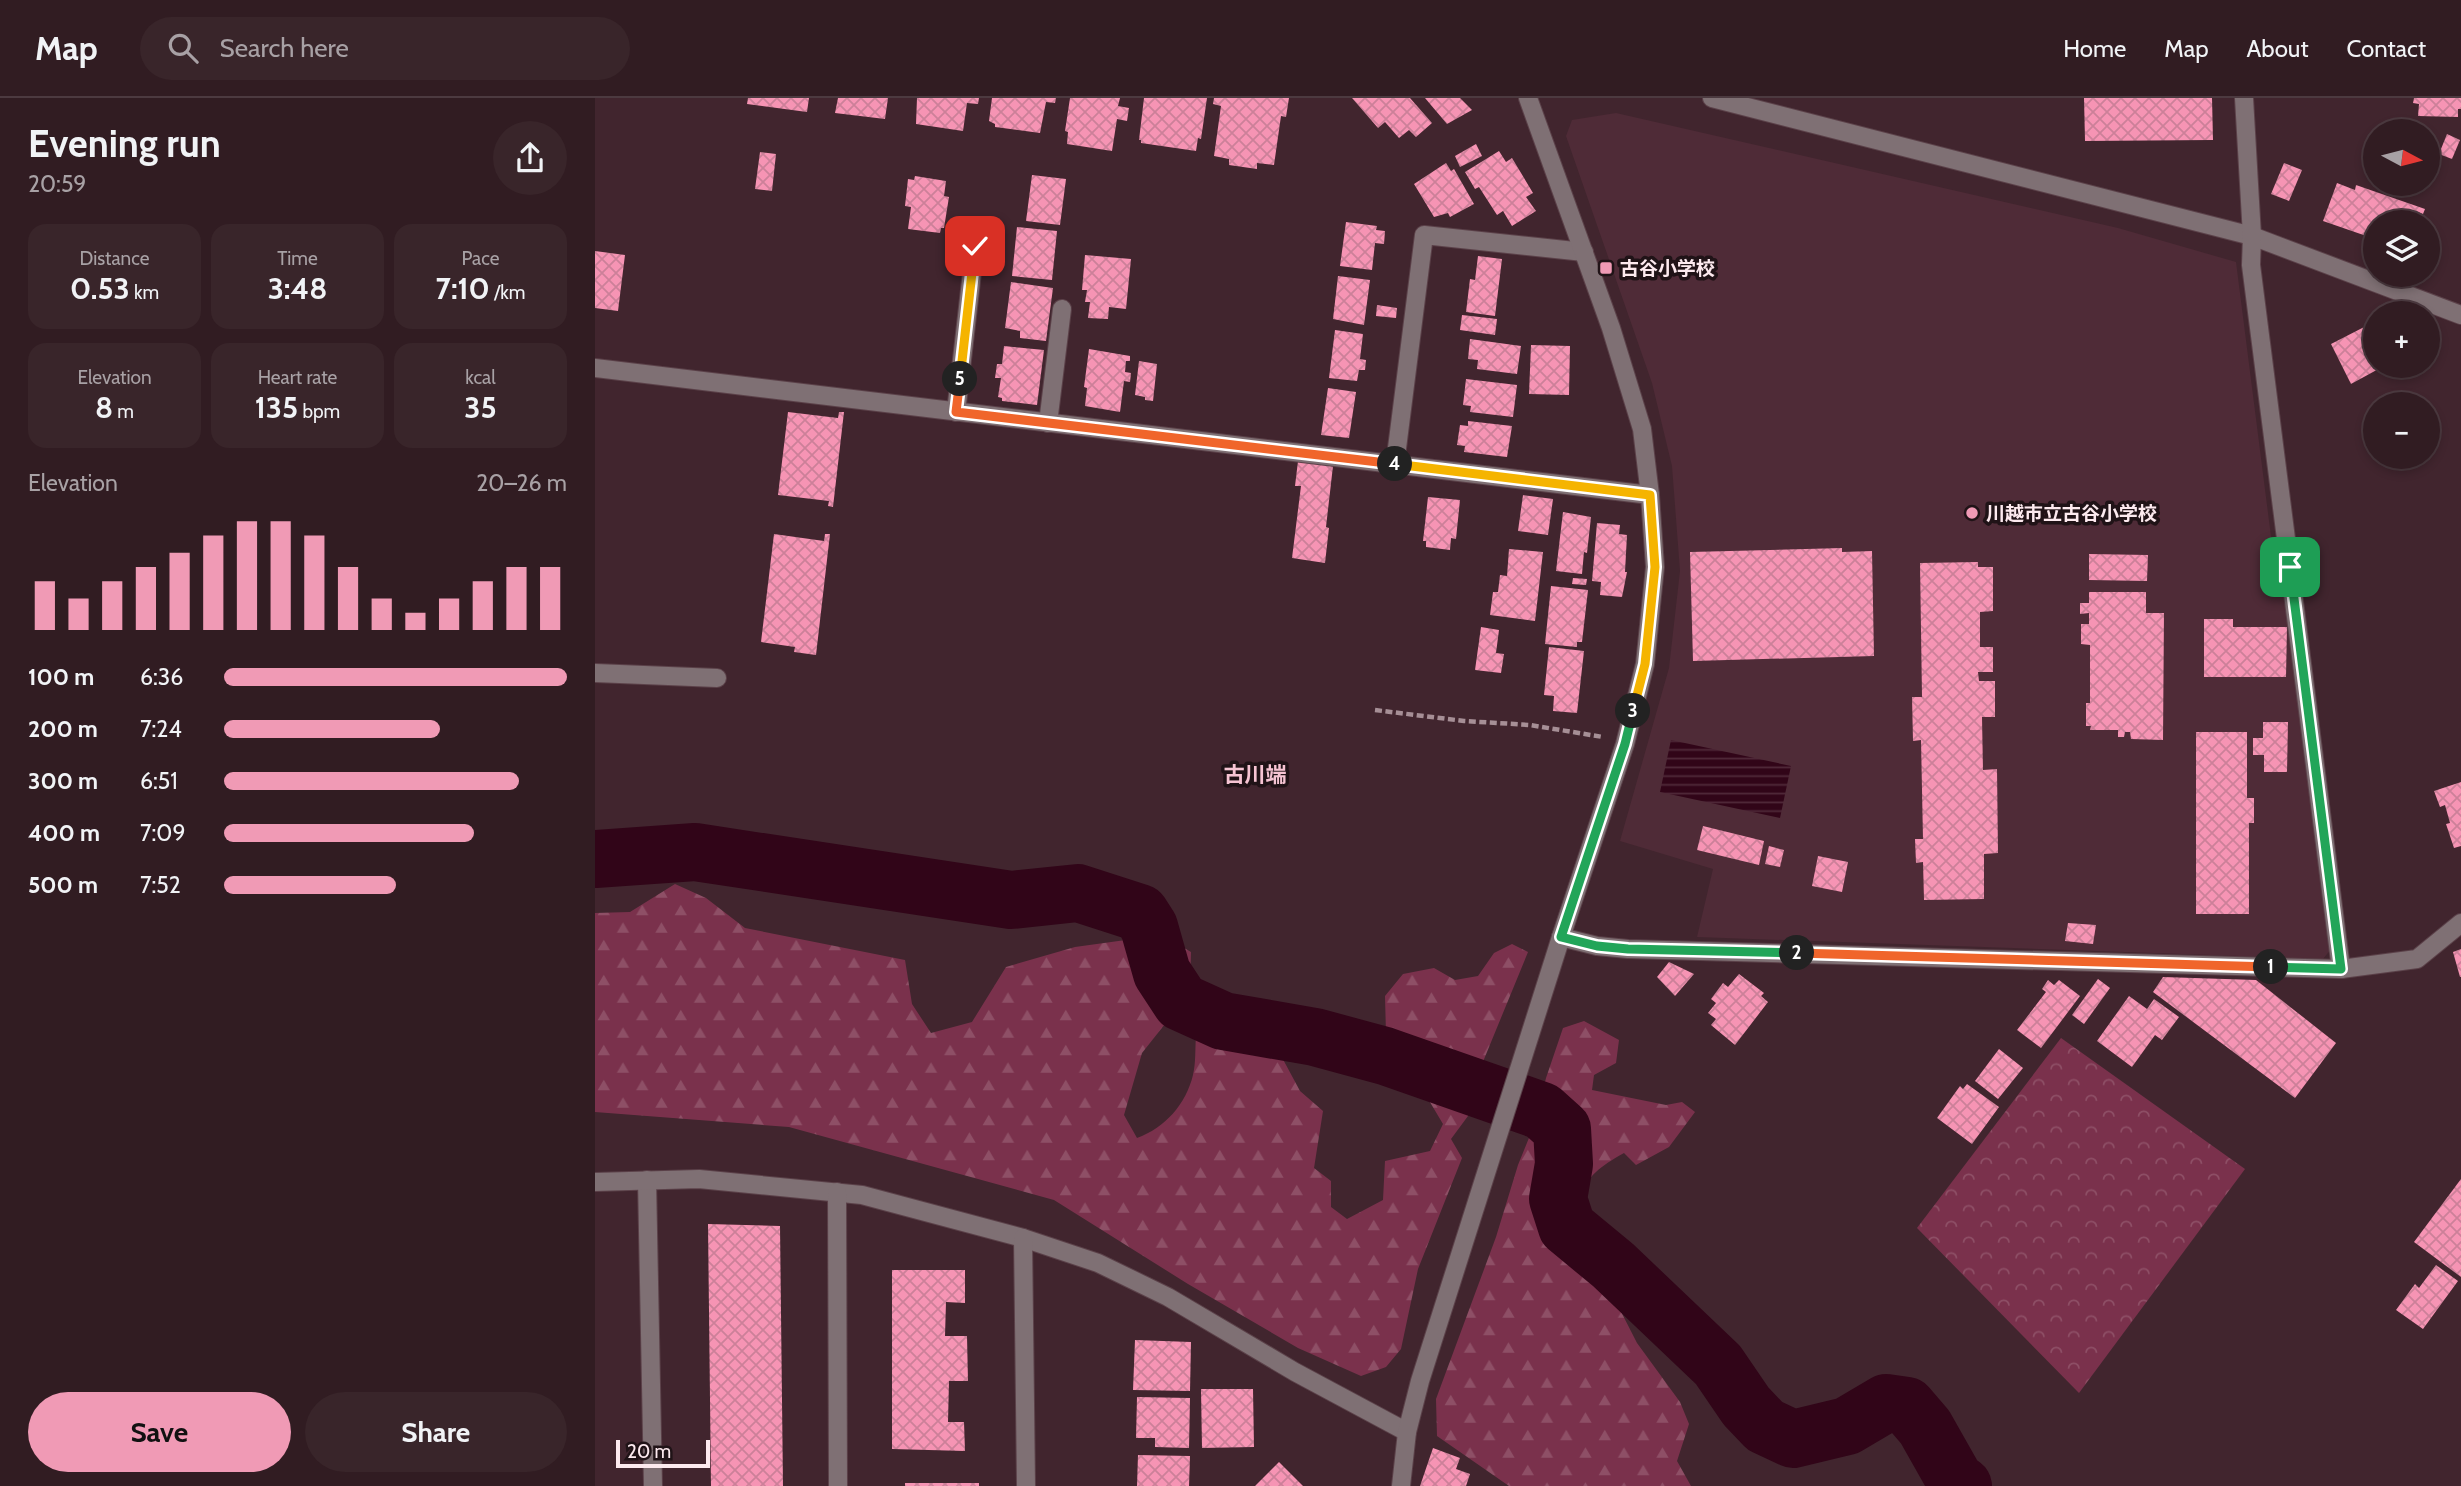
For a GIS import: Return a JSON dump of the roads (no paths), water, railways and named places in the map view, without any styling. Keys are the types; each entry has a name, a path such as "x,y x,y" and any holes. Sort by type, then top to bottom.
{"street":[{"path":"1401,1486 1407,1432 1420,1381 1625,744 1645,664 1655,567 1642,429 1611,328 1528,98"},
{"path":"1712,98 1746,102 2252,236 2461,315"},
{"path":"2244,98 2252,236 2251,265 2341,969"},
{"path":"1395,464 1424,235 1584,252"},
{"path":"956,412 975,246"},
{"path":"1048,423 1062,309"},
{"path":"595,368 1650,495"},
{"path":"595,673 717,678"},
{"path":"1561,937 1597,946 1628,949 2341,969 2417,959 2461,923"},
{"path":"595,1182 699,1179 862,1195 1023,1238 1098,1263 1168,1297 1295,1372 1407,1432"},
{"path":"646,1180 653,1486"},
{"path":"837,1192 838,1486"},
{"path":"1023,1238 1026,1486"}],"waterway":[{"path":"595,859 695,852 1011,900 1078,893 1140,913 1149,927 1162,973 1181,1002 1223,1021 1315,1037 1385,1056 1542,1111 1562,1129 1564,1164 1558,1199 1567,1227 1613,1265 1718,1365 1746,1406 1765,1426 1793,1439 1847,1426 1886,1403 1907,1406 1925,1427 1955,1480 1963,1486"}],"place":[{"name":"古谷小学校","path":"1606,268"},
{"name":"川越市立古谷小学校","path":"1972,513"}],"district":[{"name":"古川端","path":"1255,775"}]}
